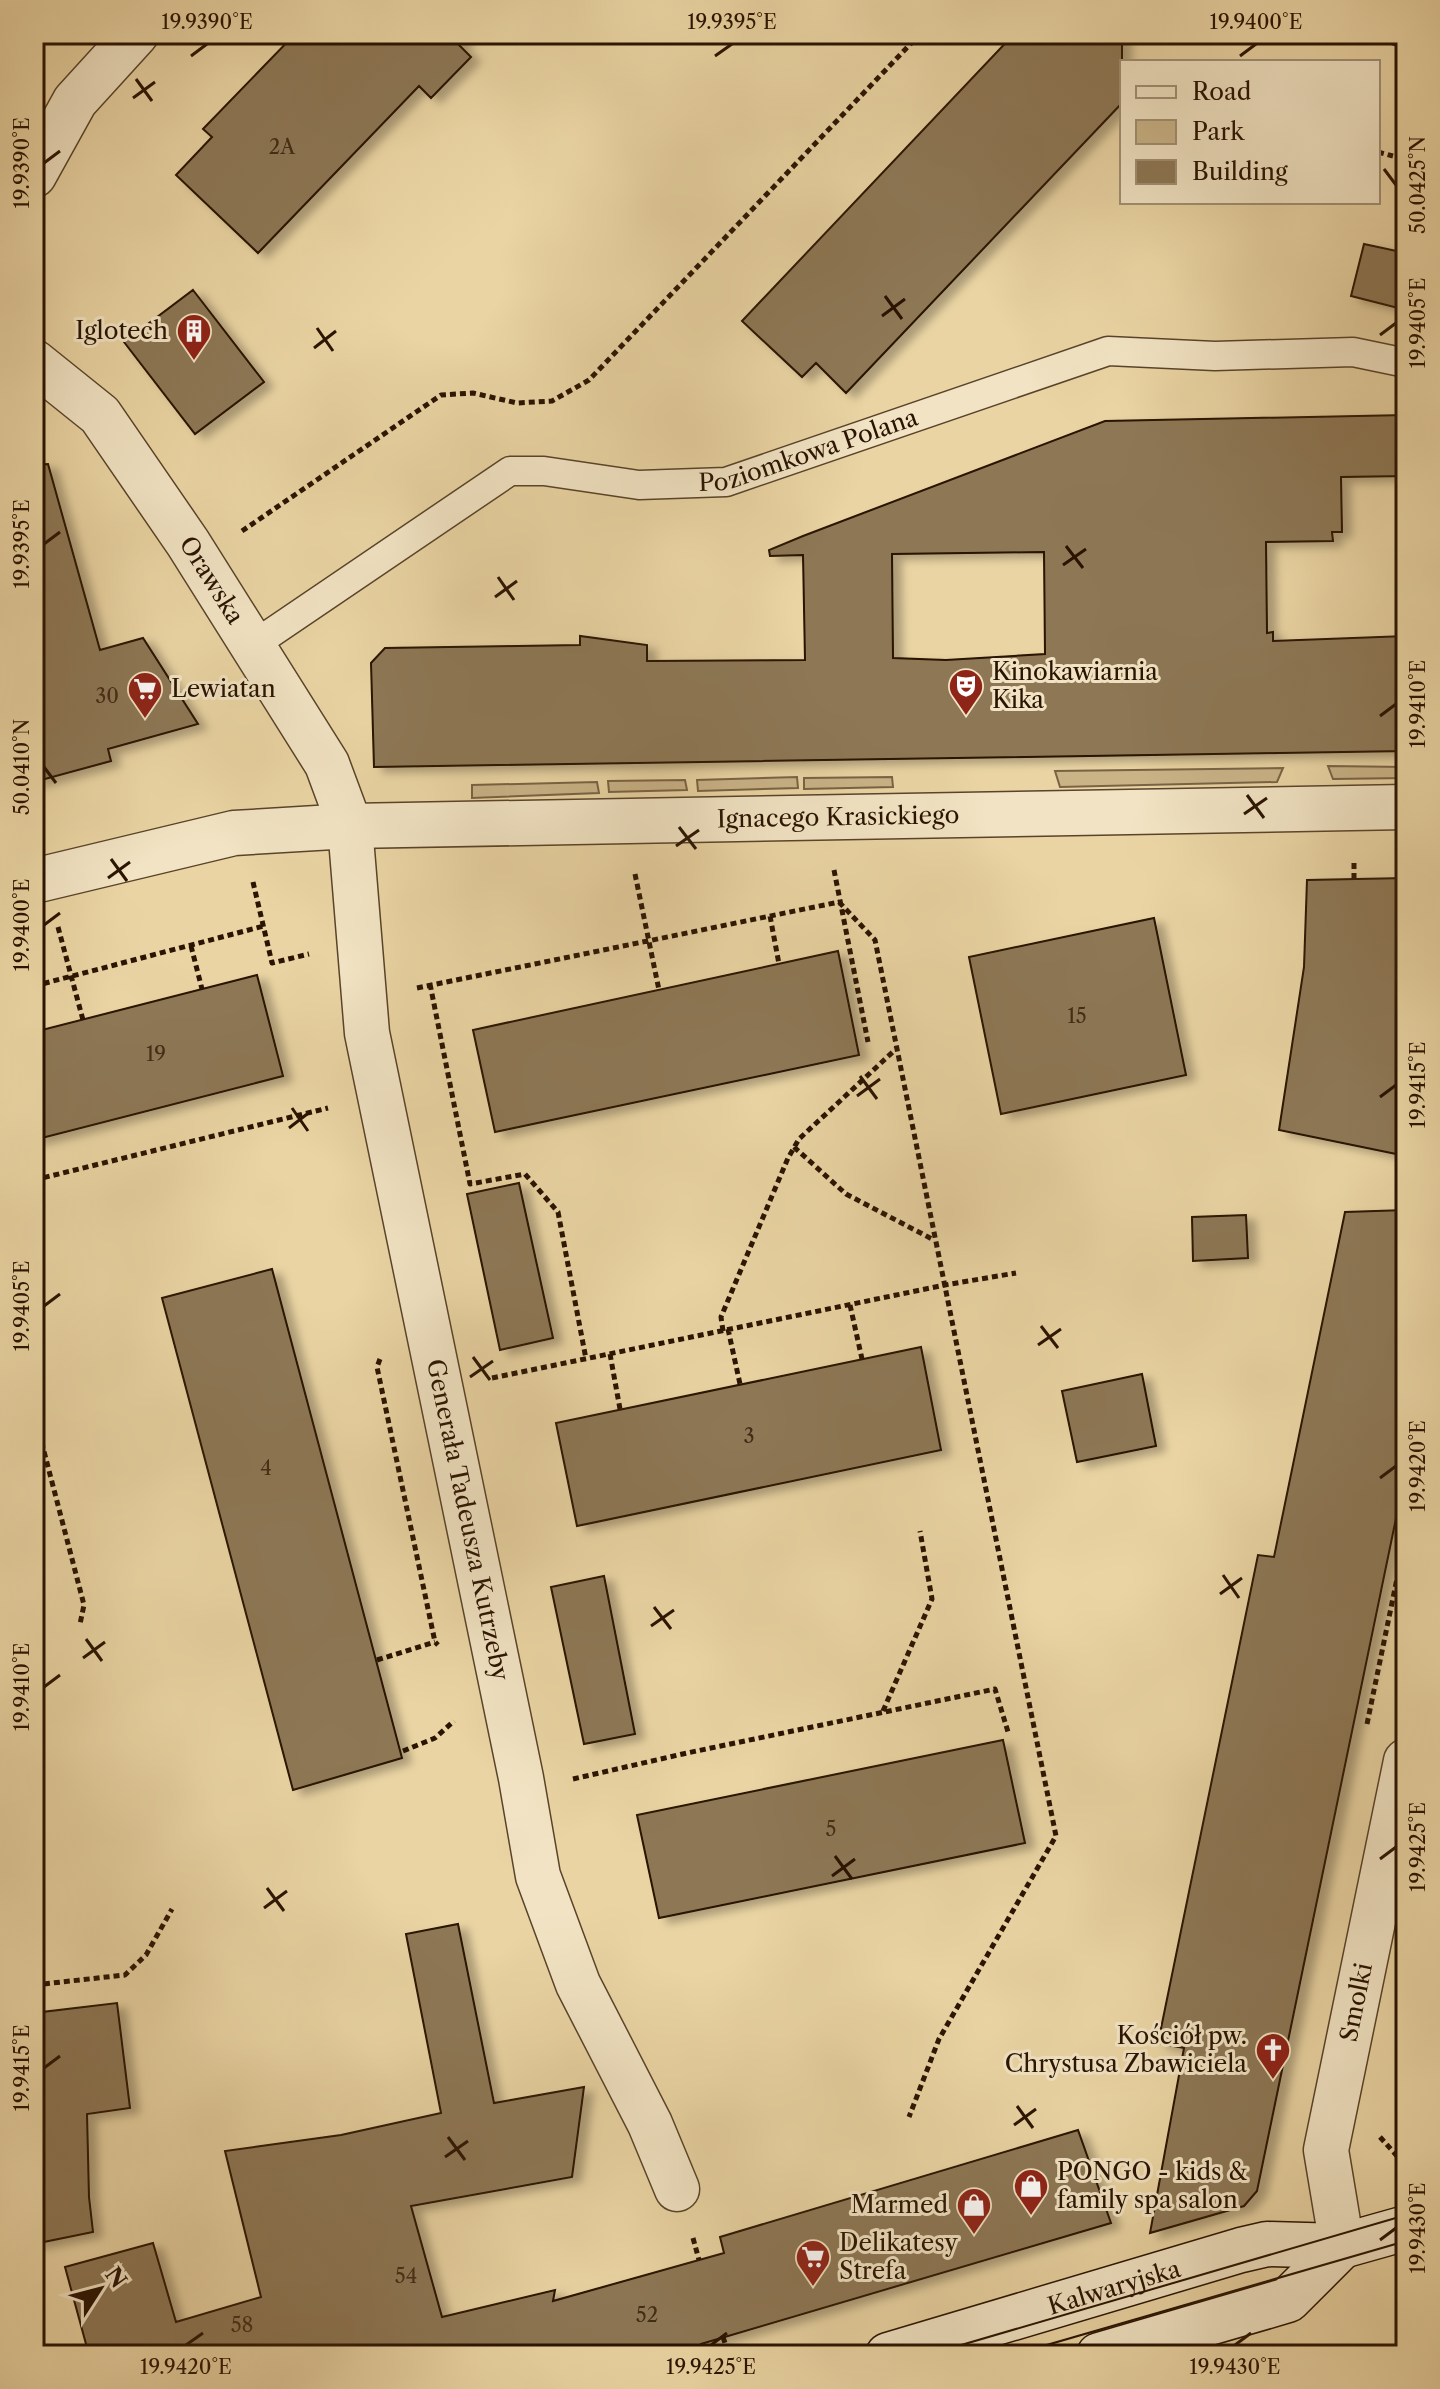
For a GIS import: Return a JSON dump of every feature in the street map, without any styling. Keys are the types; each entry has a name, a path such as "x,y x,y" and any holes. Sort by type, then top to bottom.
{"street":[{"path":"34,175 75,101 136,34"},
{"name":"Orawska","path":"34,362 100,415 188,543 327,764 350,826"},
{"name":"Ignacego Krasickiego","path":"34,881 234,833 350,826 1406,807"},
{"name":"Generała Tadeusza Kutrzeby","path":"350,826 367,1033 518,1763 538,1876 578,1984 650,2124 677,2189"},
{"name":"Smolki","path":"1342,2246 1326,2150 1406,1761"},
{"name":"Kalwaryjska","path":"888,2355 1241,2250 1267,2244 1342,2246 1406,2228"},
{"name":"Kalwaryjska","path":"1099,2355 1288,2300 1342,2246"}],"lane":[{"name":"Poziomkowa Polana","path":"252,646 510,471 544,471 639,485 726,482 1108,351 1215,356 1353,352 1406,363"}],"path":[{"path":"238,534 441,395 473,393 517,403 552,401 589,380 920,34"},
{"path":"1363,34 1406,47"},
{"path":"1380,153 1393,156"},
{"path":"833,865 868,1042"},
{"path":"634,871 659,990"},
{"path":"252,875 272,963 318,951"},
{"path":"407,988 839,902"},
{"path":"839,902 875,940 1056,1836 939,2039 909,2117"},
{"path":"770,916 779,964"},
{"path":"56,921 83,1020"},
{"path":"34,986 264,926"},
{"path":"191,946 202,989"},
{"path":"430,984 470,1184 525,1174 558,1212 586,1359"},
{"path":"740,1384 721,1317 794,1147 897,1048"},
{"path":"34,1180 330,1107"},
{"path":"794,1147 846,1194 934,1240"},
{"path":"485,1379 1016,1273"},
{"path":"850,1305 862,1359"},
{"path":"610,1354 620,1409"},
{"path":"34,1413 84,1605 80,1624"},
{"path":"882,1712 932,1599 920,1531"},
{"path":"377,1660 435,1642"},
{"path":"571,1780 995,1689 1008,1732"},
{"path":"34,1985 125,1975 146,1955 172,1909"},
{"path":"1380,2137 1397,2156 1406,2160"},
{"path":"692,2234 699,2260"},
{"path":"723,2337 729,2355"}],"green space":[{"path":"1328,766 1406,767 1406,778 1333,779"},
{"path":"1283,768 1277,782 1060,787 1055,771"},
{"path":"797,777 798,788 698,791 697,780"},
{"path":"892,777 893,787 804,789 804,778"},
{"path":"685,780 687,790 609,792 608,781"},
{"path":"597,782 599,793 472,798 472,785"}],"building":[{"path":"295,34 468,34 458,44 471,57 431,98 419,86 258,253 176,175 212,137 203,129"},
{"path":"1014,34 1122,34 1120,105 846,393 816,363 802,377 742,321"},
{"path":"1364,244 1406,253 1406,310 1351,296"},
{"name":"Iglotech","path":"193,290 264,382 195,434 124,342"},
{"path":"1406,415 1406,476 1341,477 1342,532 1332,532 1333,541 1266,542 1267,633 1273,632 1273,641 1406,636 1406,751 374,767 371,663 385,648 580,645 580,636 647,645 647,661 805,660 803,555 770,556 769,550 1105,421","holes":["1044,552 1045,654 946,660 893,658 892,554"]},
{"path":"48,464 100,650 143,638 198,724 108,749 111,761 34,782 34,465"},
{"path":"1406,878 1406,1156 1279,1130 1304,967 1307,880"},
{"path":"1154,918 1186,1075 1001,1114 969,957"},
{"path":"838,951 859,1055 495,1132 473,1030"},
{"path":"257,975 283,1076 34,1140 34,1032"},
{"path":"519,1183 553,1338 500,1350 467,1194"},
{"path":"1406,1210 1406,1470 1257,2191 1244,2206 1150,2233 1184,2048 1158,2043 1258,1555 1274,1557 1345,1212"},
{"path":"1246,1215 1248,1258 1193,1261 1192,1217"},
{"path":"272,1269 402,1758 293,1790 162,1298"},
{"path":"921,1347 941,1450 577,1526 556,1423"},
{"path":"1142,1374 1156,1446 1077,1462 1062,1391"},
{"path":"604,1576 635,1734 584,1744 551,1587"},
{"path":"1003,1740 1025,1843 659,1918 637,1815"},
{"path":"458,1924 494,2103 584,2087 572,2177 411,2206 442,2317 555,2290 553,2301 724,2253 720,2237 1078,2130 1111,2223 701,2344 704,2355 89,2355 65,2267 153,2243 176,2322 261,2297 225,2151 341,2135 441,2113 406,1934"},
{"path":"117,2003 130,2108 87,2114 93,2232 34,2244 34,2013"}],"tram line":[{"path":"927,2355 1406,2215"},
{"path":"1012,2355 1406,2241"}],"place":[{"name":"Iglotech","path":"194,362"},
{"name":"Kinokawiarnia Kika","path":"966,717"},
{"name":"Lewiatan","path":"145,720"},
{"name":"Kościół pw. Chrystusa Zbawiciela","path":"1273,2081"},
{"name":"PONGO - kids & family spa salon","path":"1031,2217"},
{"name":"Marmed","path":"974,2236"},
{"name":"Delikatesy Strefa","path":"813,2288"}]}
